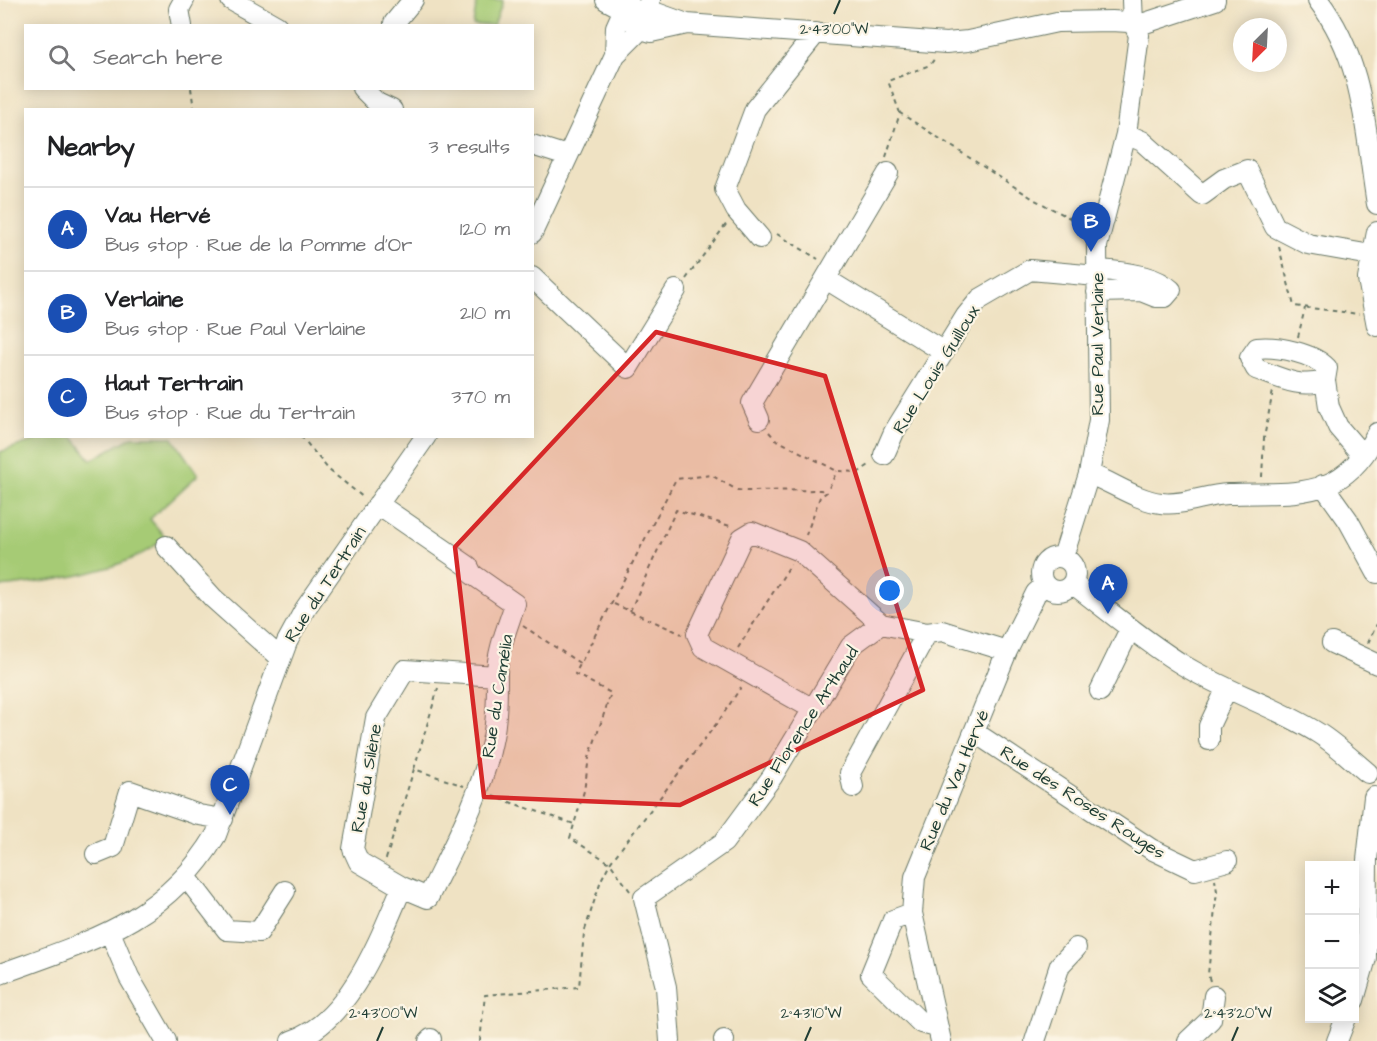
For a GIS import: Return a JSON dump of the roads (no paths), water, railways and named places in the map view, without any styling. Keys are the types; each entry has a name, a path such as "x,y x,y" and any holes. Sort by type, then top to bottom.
{"street":[{"path":"182,24 179,9 184,0"},
{"path":"231,0 251,19 270,24"},
{"path":"394,23 413,0"},
{"path":"606,0 626,5 648,5 687,24"},
{"name":"Rue Paul Verlaine","path":"1063,557 1089,474 1099,420 1097,246 1126,134 1139,35 1133,23 1132,0"},
{"path":"626,5 640,29 651,32 687,24 946,43 968,41 1057,22 1145,23 1215,0"},
{"path":"1318,0 1341,36 1354,68 1364,104 1377,204"},
{"path":"615,55 616,27 626,5"},
{"path":"534,229 615,55 640,29 648,5"},
{"path":"769,236 736,210 725,189 755,110 816,33"},
{"path":"364,90 377,102 388,108"},
{"path":"1126,134 1143,141 1202,195 1224,179 1247,170 1275,227 1308,244 1371,255"},
{"path":"534,146 567,156"},
{"path":"759,419 752,403 888,173"},
{"path":"1375,321 1368,279 1377,232"},
{"name":"Rue Louis Guilloux","path":"884,455 894,432 980,299 1030,270 1097,279"},
{"path":"830,273 944,352"},
{"path":"534,279 628,368 676,290"},
{"path":"1325,380 1312,386 1243,367 1257,348 1267,347 1320,360 1327,368 1325,380 1329,407 1338,427 1362,455"},
{"path":"1089,474 1158,503 1175,504 1229,494 1299,494 1341,478 1377,434"},
{"name":"Rue du Tertrain","path":"0,974 110,932 135,918 187,878 216,836 280,658 306,609 425,438"},
{"path":"1323,485 1347,520 1377,573"},
{"name":"Rue du Camélia","path":"377,505 451,555 515,604 497,675 498,697 492,742 464,824 428,898 402,887"},
{"path":"813,709 703,647 698,642 697,634 742,538 746,534 752,532 799,552 881,624 927,633 942,631 1007,651"},
{"path":"166,546 213,598 280,658"},
{"path":"1063,557 1075,568 1073,584 1059,591 1045,585 1041,575 1043,565 1052,558 1063,557"},
{"path":"1073,584 1130,629 1183,665 1226,690 1272,708 1319,733 1373,771 1364,786 1375,797 1367,860 1366,958 1359,982"},
{"name":"Rue du Vau Hervé","path":"939,1034 912,913 915,877 1007,651 1036,592 1045,585"},
{"name":"Rue Florence Arthaud","path":"670,1041 666,987 645,898 724,842 772,777 851,646 881,624"},
{"path":"1100,690 1130,629"},
{"path":"853,787 850,773 927,633"},
{"path":"1332,643 1369,660"},
{"name":"Rue du Silène","path":"402,887 359,862 354,856 353,849 376,718 405,670 497,675"},
{"path":"1209,740 1209,726 1226,690"},
{"name":"Rue des Roses Rouges","path":"974,732 1151,849 1195,870 1220,863"},
{"path":"96,854 113,847 130,791 199,815 223,819"},
{"path":"187,878 227,930 260,932 285,891"},
{"path":"291,1041 317,1028 347,995 377,943 402,887"},
{"name":"Rue du Vau Hervé","path":"912,913 893,920 871,974 921,1023 939,1034"},
{"path":"110,932 129,977 166,1041"},
{"path":"1035,1041 1060,965 1076,948"},
{"path":"1188,1041 1211,1018 1214,996"},
{"path":"1337,1041 1344,1023"}],"place":[{"name":"Verlaine","path":"1091,252"},
{"name":"Vau Hervé","path":"1108,614"},
{"name":"Haut Tertrain","path":"230,815"}]}
